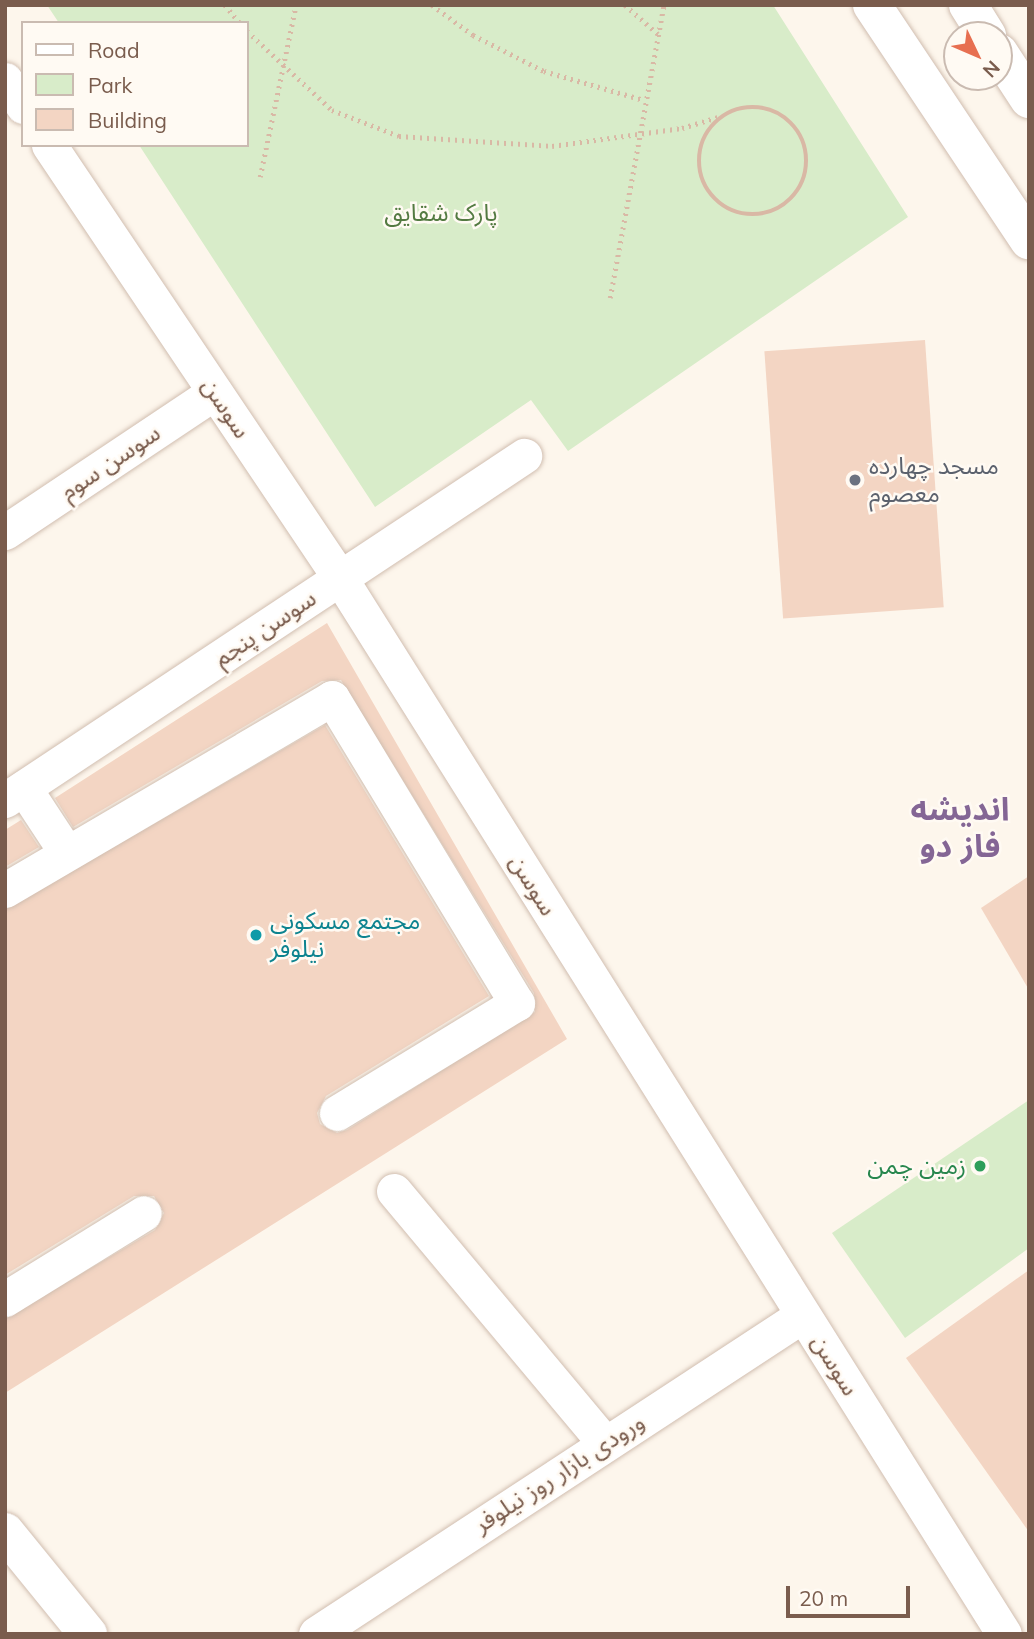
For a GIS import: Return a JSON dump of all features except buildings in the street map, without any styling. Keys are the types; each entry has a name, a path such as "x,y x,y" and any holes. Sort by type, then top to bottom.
{"street":[{"path":"872,5 1029,240"},
{"path":"968,5 978,21"},
{"path":"1013,74 1029,99"},
{"path":"5,80 21,103"},
{"name":"سوسن","path":"50,147 340,578 1004,1634"},
{"name":"سوسن سوم","path":"5,532 215,392"},
{"name":"سوسن پنجم","path":"15,794 524,456"},
{"path":"5,890 332,698 517,1003 337,1113"},
{"path":"15,794 66,852"},
{"path":"394,1191 604,1442"},
{"path":"5,1299 144,1213"},
{"name":"ورودی بازار روز نیلوفر","path":"316,1634 604,1442 803,1315"},
{"path":"5,1532 88,1634"}],"path":[{"path":"225,5 238,21"},
{"path":"260,177 296,5"},
{"path":"432,5 473,35 544,71 644,100"},
{"path":"625,5 658,34"},
{"path":"610,298 636,136 664,5"},
{"path":"248,32 283,68 332,110 400,136 514,147 636,136 719,117 766,107 796,126 808,161 805,180 781,208 744,215 712,197 699,156 719,117"}],"green space":[{"name":"پارک شقایق","path":"47,5 773,5 908,217 568,451 531,400 375,507 140,147 248,147 248,21 58,21"},
{"name":"زمین چمن","path":"1029,1100 1029,1248 905,1338 832,1233"}],"place":[{"name":"مسجد چهارده معصوم","path":"855,480"},
{"name":"مجتمع مسکونی نیلوفر","path":"256,935"},
{"name":"زمین چمن","path":"980,1166"}],"district":[{"name":"اندیشه فاز دو","path":"960,828"}]}
